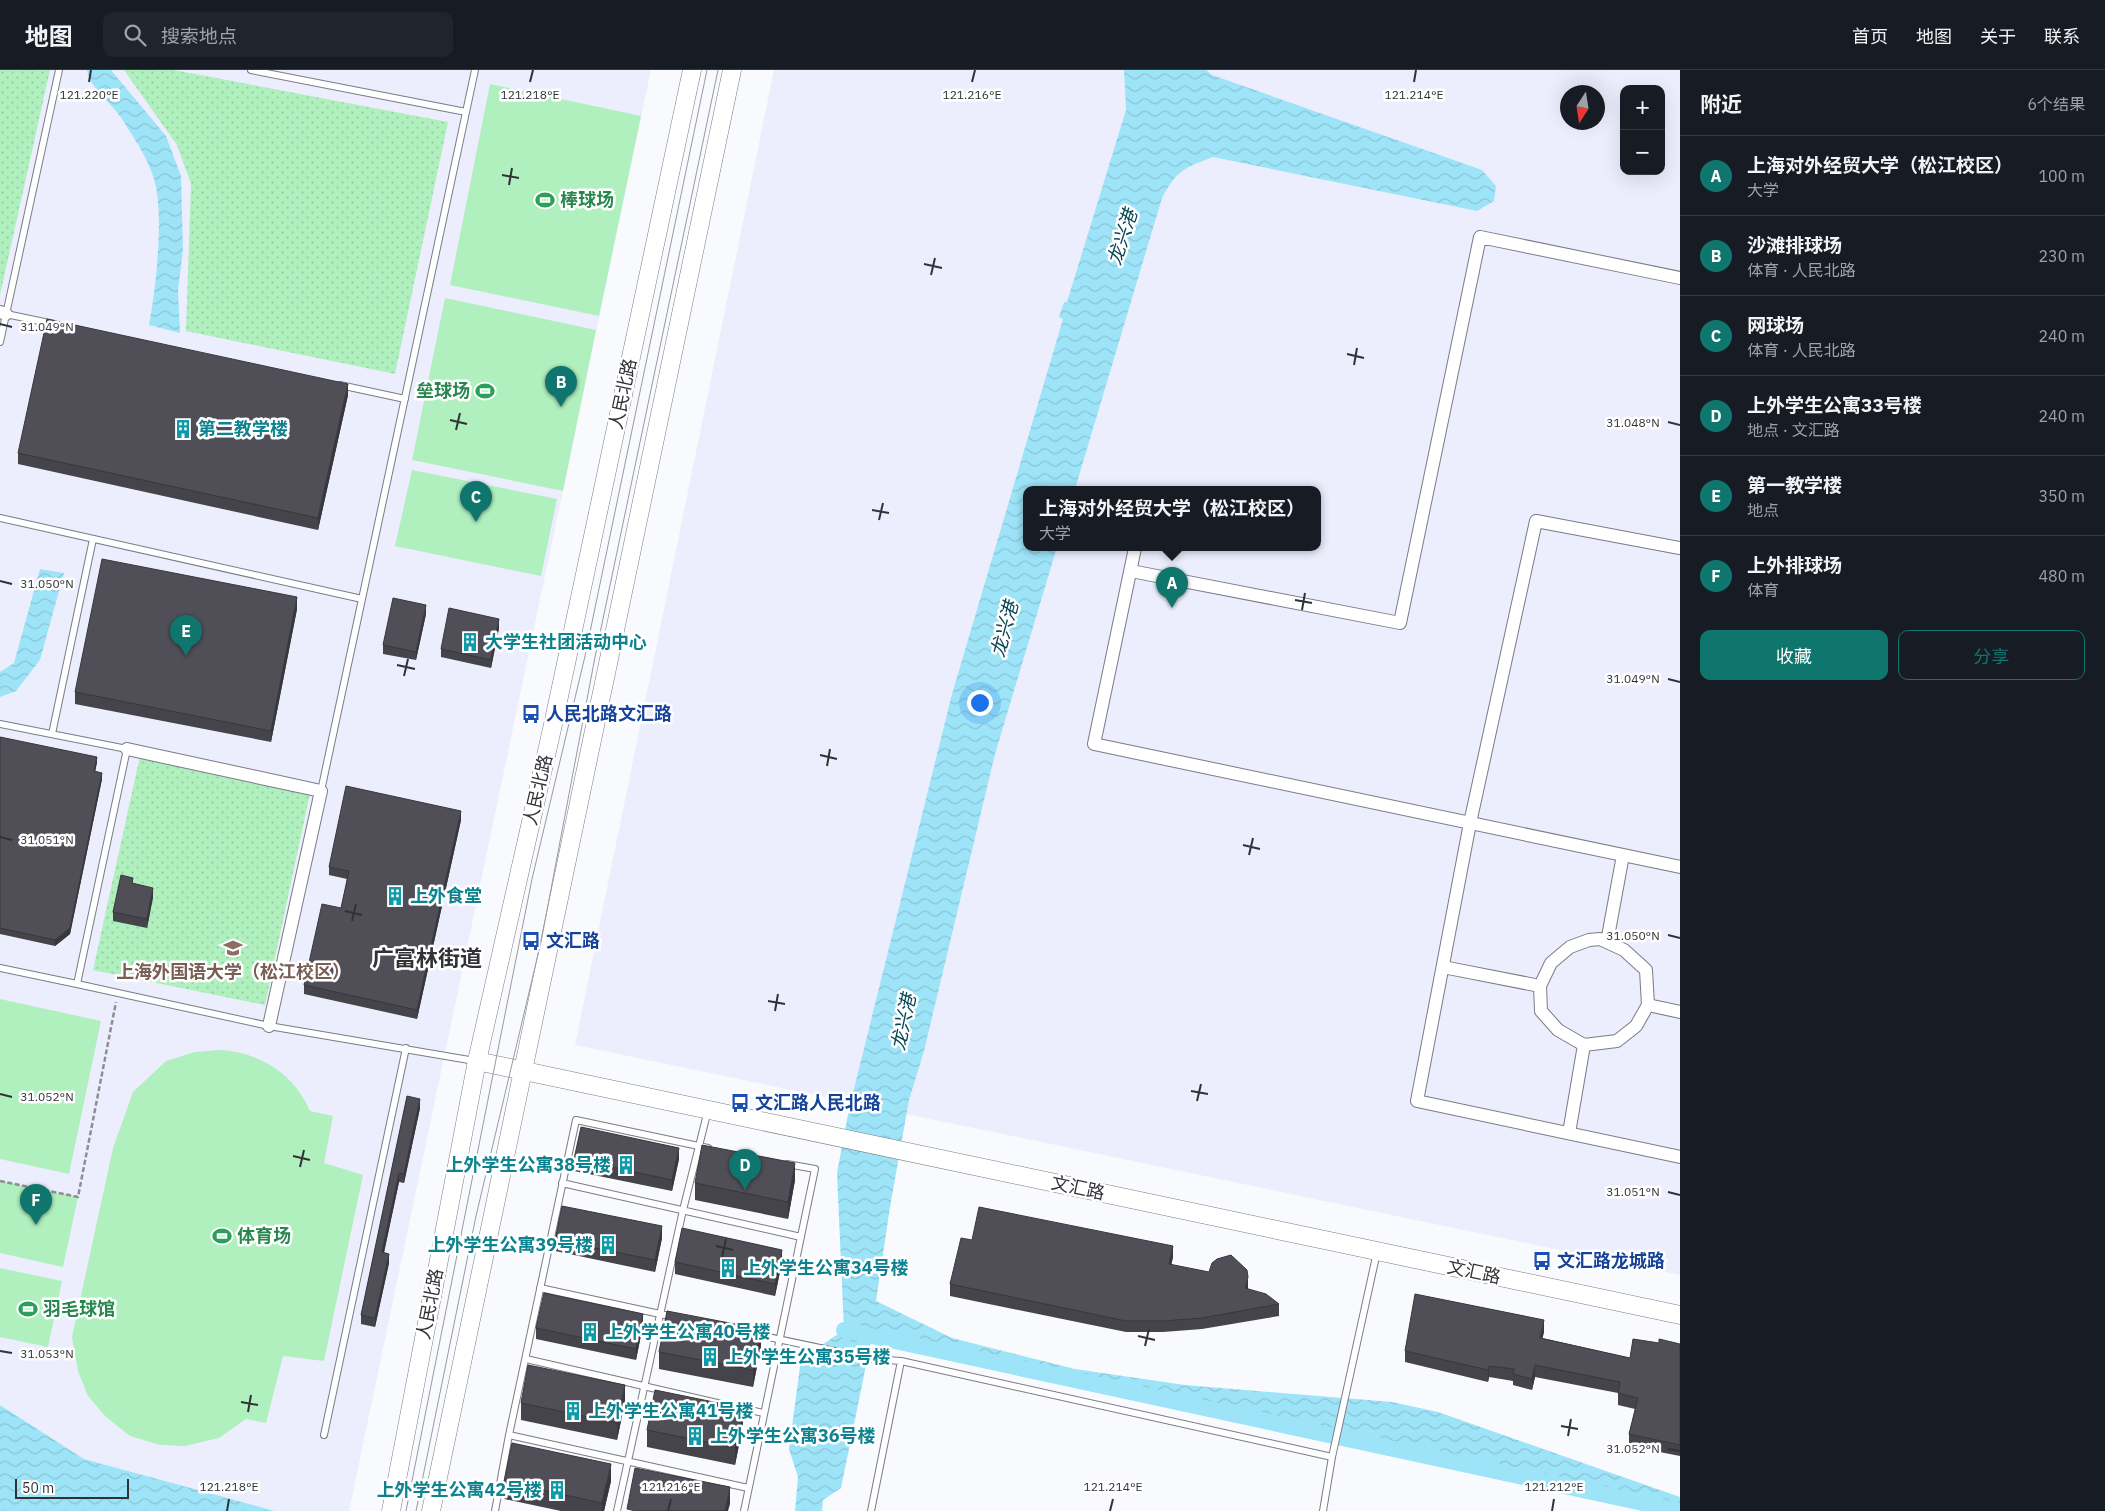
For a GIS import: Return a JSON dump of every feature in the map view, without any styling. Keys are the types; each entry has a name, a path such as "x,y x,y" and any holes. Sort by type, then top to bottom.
{"main road":[{"name":"人民北路","path":"391,1511 476,1061 556,711 692,70"},
{"path":"431,1511 732,70"},
{"name":"文汇路","path":"476,1061 1680,1315"}],"street":[{"path":"1130,571 1400,623 1480,237 1680,278"},
{"path":"1680,548 1536,521 1470,823 1417,1102 1680,1157"},
{"path":"1134,551 1094,744 1680,866"},
{"path":"127,749 320,791 270,1026"},
{"path":"1607,942 1623,855"},
{"path":"1600,939 1624,950 1646,970 1648,1005 1636,1026 1617,1041 1584,1045 1558,1030 1542,1011 1540,986 1551,962 1570,947 1589,940 1600,939"},
{"path":"1443,967 1540,986"},
{"path":"1648,1005 1680,1012"},
{"path":"1569,1133 1584,1045"}],"lane":[{"path":"0,342 3,313 60,70"},
{"path":"251,70 466,112"},
{"path":"320,791 475,70"},
{"path":"3,313 64,326"},
{"path":"337,385 405,399"},
{"path":"0,518 362,599"},
{"path":"52,734 93,539"},
{"path":"0,724 127,749 76,984"},
{"path":"0,968 270,1026 476,1061"},
{"path":"324,1435 406,1048"},
{"path":"617,1511 683,1210 708,1110"},
{"path":"496,1511 508,1435 526,1359 576,1120 718,1150"},
{"path":"744,1511 815,1169 776,1162"},
{"path":"562,1183 801,1237"},
{"path":"1322,1511 1377,1251"},
{"path":"540,1288 678,1318"},
{"path":"743,1332 872,1359 901,1362 1332,1457"},
{"path":"526,1359 764,1413"},
{"path":"871,1511 901,1362"},
{"path":"508,1435 748,1488"}],"path":[{"path":"0,1181 78,1197 118,993"}],"shaded area":[{"name":"上海外国语大学（松江校区）","path":"0,70 651,70 349,1511 275,1511 84,1459 0,1405"},
{"path":"774,70 1680,70 1680,1275 575,1045"}],"green space":[{"path":"0,70 50,70 0,295"},
{"path":"124,70 174,70 448,122 395,374 186,331 191,184 177,145"},
{"name":"棒球场","path":"490,84 641,116 599,316 450,285"},
{"name":"垒球场","path":"445,298 596,330 563,491 412,460"},
{"path":"412,470 557,499 541,576 395,546"},
{"path":"140,756 310,793 265,1005 93,970"},
{"path":"0,999 101,1021 69,1174 0,1159"},
{"name":"体育场","path":"219,1050 248,1055 274,1067 295,1086 310,1111 333,1116 324,1163 363,1175 324,1361 283,1356 266,1423 246,1419 219,1438 185,1446 160,1445 130,1436 106,1417 88,1396 78,1371 72,1337 113,1148 133,1092 166,1061 195,1052"},
{"path":"0,1181 78,1197 63,1267 0,1253"},
{"name":"羽毛球馆","path":"0,1268 62,1281 48,1347 0,1337"}],"water":[{"path":"87,70 111,70 166,136 181,176 183,250 178,290 180,333 149,325 159,237 158,202 154,178 132,135 118,113 92,83"},
{"name":"龙兴港","path":"1124,70 1206,70 1212,75 1482,170 1496,186 1494,201 1477,211 1213,157 1182,171 1172,181 1162,198 1076,486 1023,486 1023,551 1056,551 995,754 924,1051 909,1100 876,1301 952,1338 1075,1369 1185,1385 1392,1402 1438,1412 1680,1497 1680,1505 872,1336 841,1488 823,1500 822,1511 795,1511 798,1477 789,1449 801,1359 844,1330 837,1173 849,1109 952,694 1063,319 1059,317 1064,302 1067,302 1126,110"},
{"path":"40,569 64,573 40,660 16,691 0,697 0,672 14,663"},
{"path":"0,1405 84,1459 275,1511 0,1511"}],"building":[{"name":"第二教学楼","path":"47,319 348,384 318,518 18,453"},
{"path":"102,559 297,597 271,731 75,692"},
{"path":"393,598 426,605 416,652 383,645"},
{"name":"大学生社团活动中心","path":"449,608 499,619 491,660 441,649"},
{"path":"0,737 97,757 94,771 102,773 70,928 55,940 0,928"},
{"name":"上外食堂","path":"346,786 461,811 417,1010 304,985 322,904 341,908 349,871 329,867"},
{"path":"121,875 133,878 132,883 153,888 147,919 113,912"},
{"path":"407,1096 420,1099 404,1174 399,1173 382,1252 389,1254 375,1318 361,1315"},
{"name":"上外学生公寓38号楼","path":"581,1127 679,1148 672,1180 574,1159"},
{"path":"702,1145 795,1163 788,1202 695,1183"},
{"name":"上外学生公寓39号楼","path":"562,1206 662,1226 655,1260 555,1240"},
{"path":"979,1207 1173,1246 1169,1264 1209,1272 1212,1263 1217,1259 1231,1255 1247,1270 1248,1277 1245,1288 1266,1294 1279,1304 1202,1318 1126,1321 950,1284 961,1238 972,1240"},
{"name":"上外学生公寓34号楼","path":"682,1228 782,1250 775,1284 675,1262"},
{"name":"上外学生公寓40号楼","path":"544,1293 643,1314 636,1349 536,1328"},
{"path":"1415,1294 1544,1320 1540,1338 1630,1358 1633,1339 1659,1343 1659,1339 1680,1344 1680,1445 1629,1434 1638,1398 1618,1393 1620,1382 1535,1365 1532,1379 1513,1374 1514,1369 1489,1366 1488,1370 1405,1351"},
{"path":"667,1311 761,1329 753,1370 659,1352"},
{"path":"528,1365 625,1385 617,1423 521,1403"},
{"path":"655,1390 743,1408 735,1448 647,1430"},
{"path":"512,1443 611,1464 602,1503 504,1482"},
{"path":"635,1468 730,1487 725,1511 636,1511 627,1509"}],"waterway":[{"path":"844,1330 1680,1511"}],"tram line":[{"path":"406,1511 532,879 585,656 707,70"},
{"path":"416,1511 476,1216 541,942 595,657 718,70"}],"place":[{"name":"棒球场","path":"545,200"},
{"name":"垒球场","path":"485,391"},
{"name":"沙滩排球场","path":"561,407"},
{"name":"第二教学楼","path":"183,429"},
{"name":"网球场","path":"476,522"},
{"name":"上海对外经贸大学（松江校区）","path":"1172,608"},
{"name":"大学生社团活动中心","path":"470,642"},
{"name":"第一教学楼","path":"186,656"},
{"name":"人民北路文汇路","path":"531,714"},
{"name":"上外食堂","path":"395,896"},
{"name":"文汇路","path":"531,941"},
{"name":"上海外国语大学（松江校区）","path":"233,948"},
{"name":"文汇路人民北路","path":"740,1103"},
{"name":"上外学生公寓38号楼","path":"626,1165"},
{"name":"上外学生公寓33号楼","path":"745,1190"},
{"name":"上外排球场","path":"36,1225"},
{"name":"体育场","path":"222,1236"},
{"name":"上外学生公寓39号楼","path":"608,1245"},
{"name":"文汇路龙城路","path":"1542,1261"},
{"name":"上外学生公寓34号楼","path":"728,1268"},
{"name":"羽毛球馆","path":"28,1309"},
{"name":"上外学生公寓40号楼","path":"590,1332"},
{"name":"上外学生公寓35号楼","path":"710,1357"},
{"name":"上外学生公寓41号楼","path":"573,1411"},
{"name":"上外学生公寓36号楼","path":"695,1436"},
{"name":"上外学生公寓42号楼","path":"557,1490"}],"district":[{"name":"广富林街道","path":"427,958"}]}
